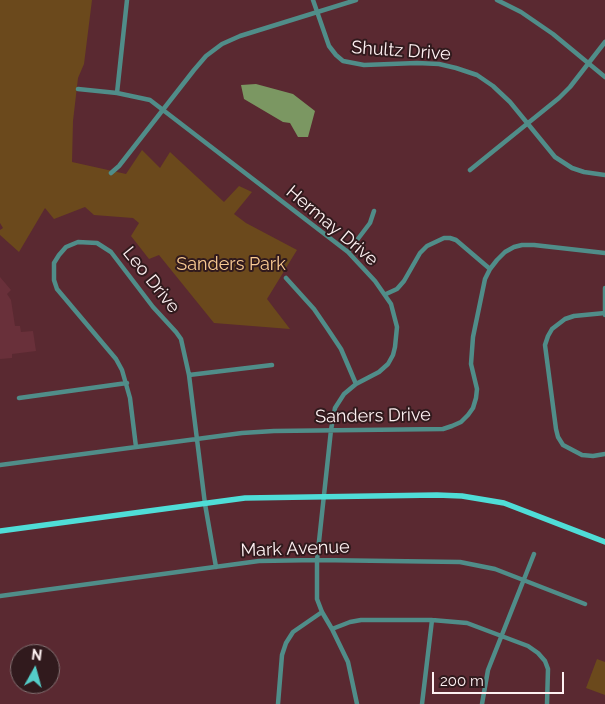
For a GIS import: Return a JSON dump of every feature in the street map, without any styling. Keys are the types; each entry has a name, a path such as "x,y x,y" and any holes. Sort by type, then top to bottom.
{"main road":[{"path":"0,531 245,498 437,494 484,499 512,506 605,542"}],"street":[{"path":"117,93 127,0"},
{"name":"Shultz Drive","path":"313,0 329,46 343,61 364,65 439,64 477,76 494,86 510,102 555,157 564,164 584,172 605,175"},
{"path":"111,173 119,166 162,109 206,56 222,44 240,36 316,11 356,0"},
{"path":"498,0 535,21 605,77"},
{"path":"470,170 528,124 570,87 605,42"},
{"name":"Hermay Drive","path":"78,89 117,93 150,100 348,252 386,294 394,313 397,327 395,347 388,364 369,379 356,384 339,400 335,408 317,560 317,600 348,662 357,704"},
{"path":"348,252 370,223 374,212"},
{"path":"386,294 397,289 404,281 420,253 427,246 444,238 456,240 490,269"},
{"name":"Leo Drive","path":"136,446 127,384 116,359 57,289 54,280 54,263 59,254 66,247 78,242 97,243 111,252 153,307 176,332 183,347 205,504 216,567"},
{"name":"Sanders Drive","path":"0,465 197,438 274,430 443,429 456,424 468,415 473,408 477,389 472,364 473,337 484,280 490,269 505,252 522,245 534,245 605,253"},
{"path":"286,278 314,309 341,349 356,384"},
{"path":"605,288 605,314 574,316 565,319 552,329 545,345 558,437 563,445 582,455 605,454"},
{"path":"188,375 272,364"},
{"path":"19,398 127,384"},
{"path":"482,704 488,670 534,554"},
{"name":"Mark Avenue","path":"0,596 259,562 317,560 460,562 494,569 585,604"},
{"path":"278,704 282,655 286,643 293,632 322,612"},
{"path":"332,629 361,620 432,620 467,623 528,646 538,653 545,661 548,669 547,704"},
{"path":"422,704 432,620"}],"shaded area":[{"path":"256,84 293,94 315,111 308,137 298,137 290,123 283,122 244,99 241,85"},
{"path":"0,277 11,290 7,294 11,300 15,326 20,326 21,332 33,331 36,351 12,354 12,358 0,359"}],"green space":[{"name":"Sanders Park","path":"0,0 92,0 84,64 78,78 73,121 72,162 126,174 142,150 160,168 170,152 224,202 239,186 252,192 234,214 246,223 297,250 267,299 290,329 214,323 159,255 149,259 131,236 139,223 133,218 94,215 85,207 54,219 45,208 19,252 0,235 0,230 3,228 0,223"},
{"path":"597,659 605,662 605,695 586,688"}]}
